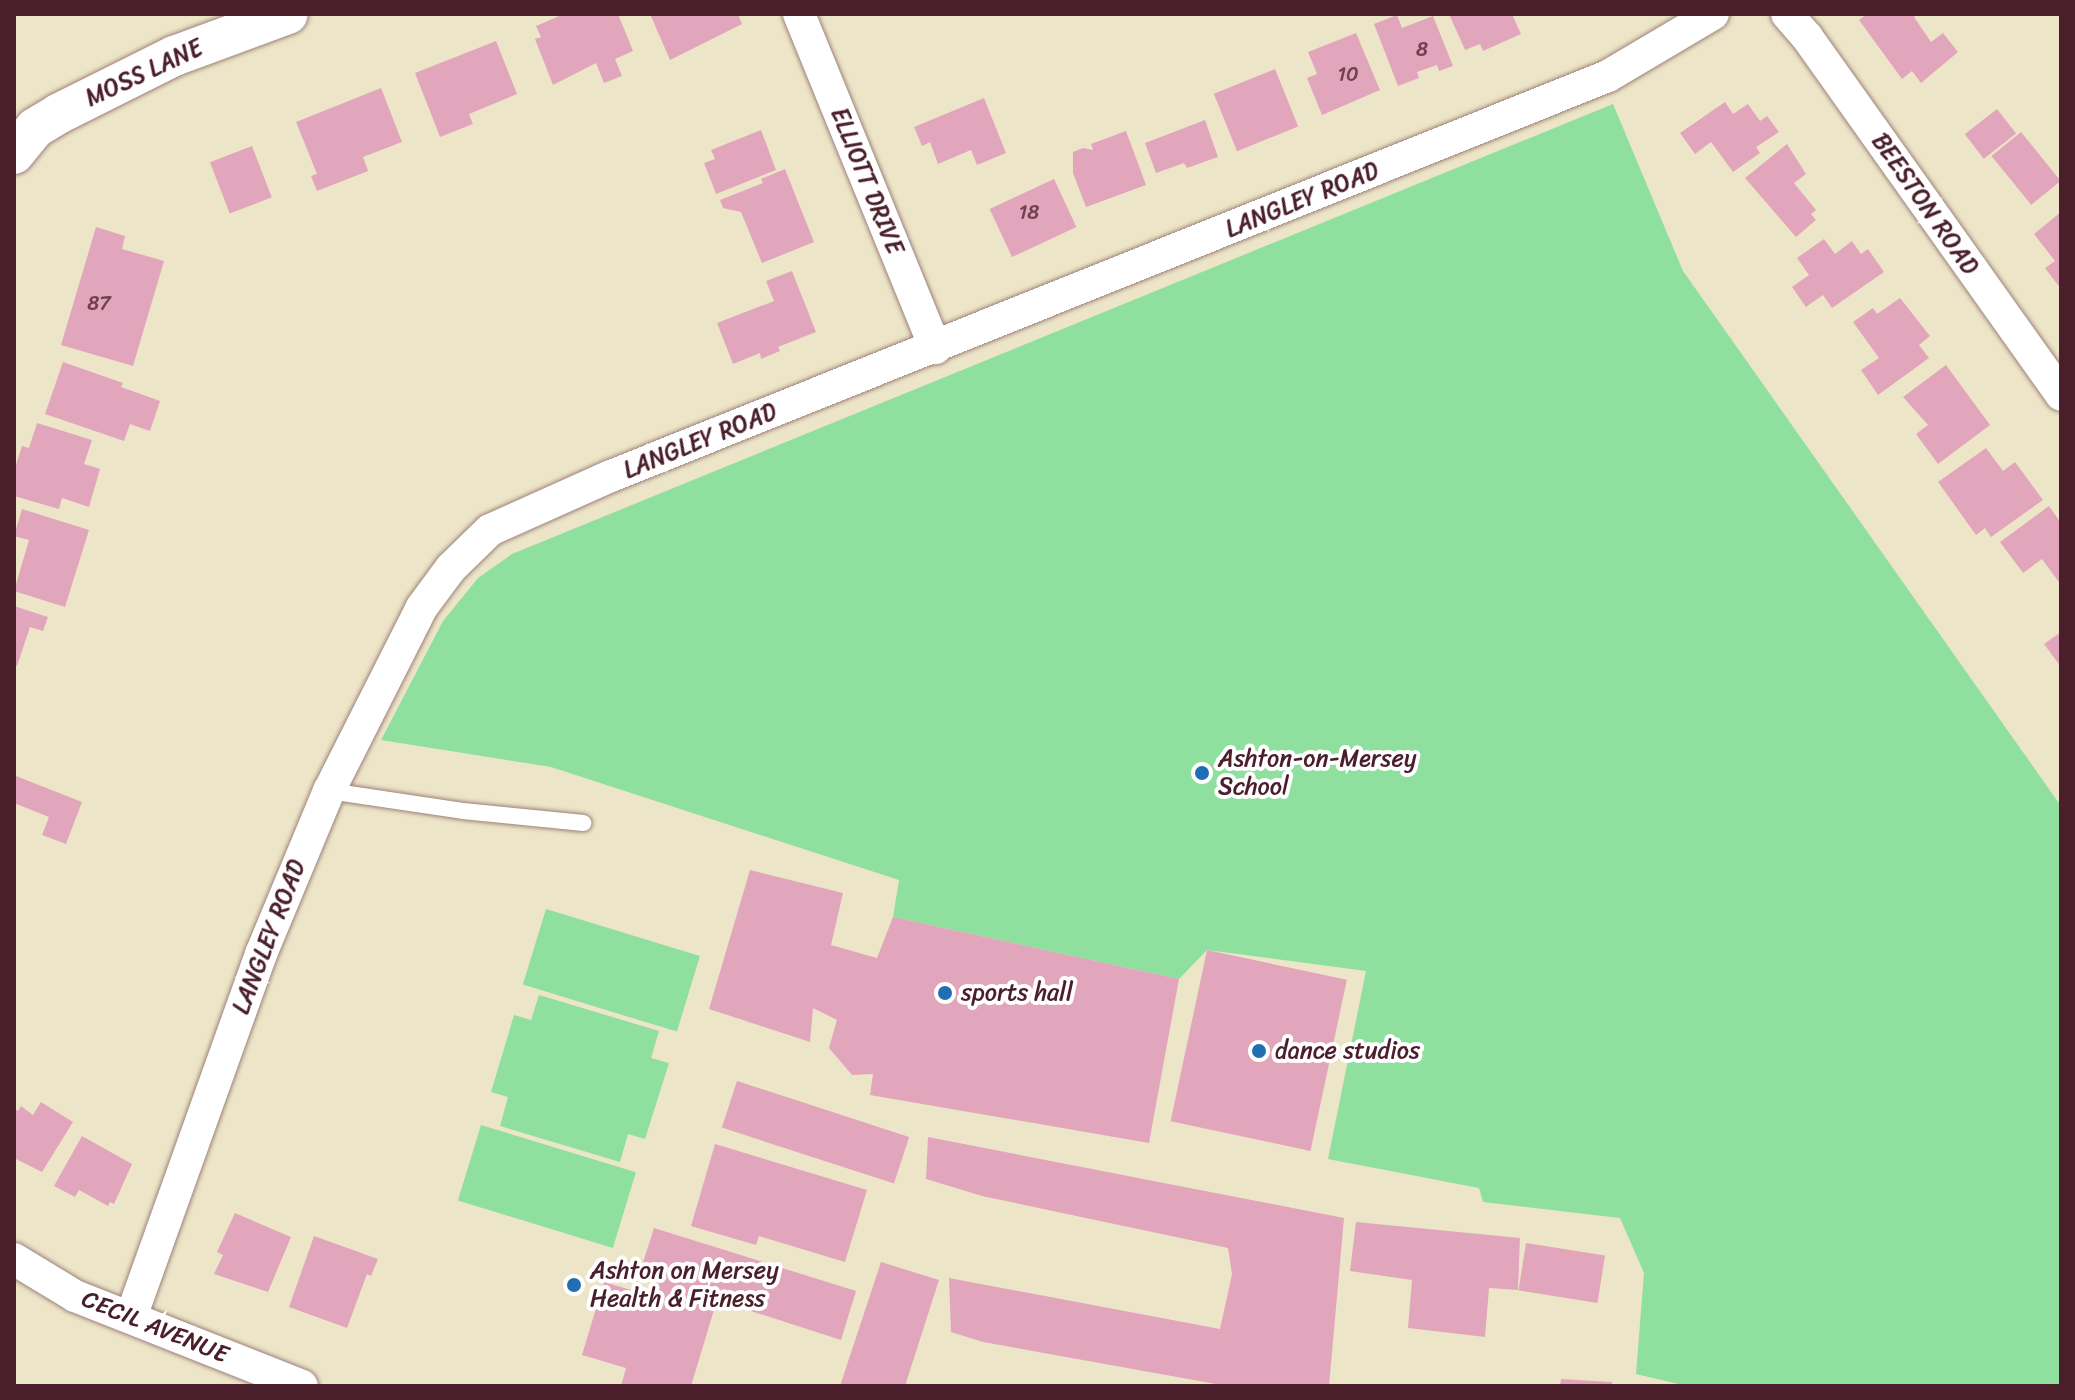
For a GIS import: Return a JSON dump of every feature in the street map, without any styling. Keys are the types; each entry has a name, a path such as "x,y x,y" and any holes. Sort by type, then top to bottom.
{"street":[{"name":"MOSS LANE","path":"16,147 35,128 58,114 174,56 288,14"},
{"name":"ELLIOTT DRIVE","path":"799,14 935,348"},
{"name":"LANGLEY ROAD","path":"131,1317 261,954 329,791 422,607 451,568 490,530 611,476 1608,76 1713,14"},
{"name":"BEESTON ROAD","path":"1787,14 1807,37 2061,395"},
{"name":"CECIL AVENUE","path":"14,1259 75,1296 302,1386"}],"lane":[{"path":"329,791 463,811 583,823"}],"green space":[{"name":"Ashton-on-Mersey School","path":"1613,104 1683,271 2061,806 2061,1386 1687,1386 1636,1374 1644,1273 1620,1218 1483,1202 1479,1188 1328,1159 1366,971 1207,950 1179,979 893,917 899,880 551,767 381,740 443,621 478,578 512,554"},
{"path":"546,909 700,956 677,1032 523,985"},
{"path":"539,995 659,1031 651,1058 669,1063 645,1139 628,1134 620,1162 500,1126 508,1097 491,1092 514,1015 531,1020"},
{"path":"481,1125 636,1172 613,1248 458,1201"}],"building":[{"path":"564,14 618,14 633,51 615,59 622,76 604,83 596,63 553,85 535,39 541,37 536,26"},
{"path":"650,14 738,14 742,24 670,60"},
{"path":"1449,14 1512,14 1521,34 1483,51 1480,44 1465,50"},
{"path":"1867,14 1917,14 1914,17 1931,42 1943,33 1958,52 1921,83 1912,71 1902,79 1859,20"},
{"path":"1397,15 1402,28 1433,16 1453,66 1439,71 1437,65 1417,72 1419,78 1398,86 1374,24"},
{"path":"1356,33 1380,90 1322,115 1307,78 1317,74 1308,52"},
{"path":"496,41 517,94 469,114 473,124 440,137 415,73"},
{"path":"1275,69 1298,126 1237,151 1214,94"},
{"path":"381,88 402,142 363,157 368,171 317,191 311,176 317,174 296,122"},
{"path":"984,98 1006,153 977,165 971,150 938,164 930,142 922,146 914,127"},
{"path":"1725,102 1733,114 1748,104 1760,121 1767,116 1779,132 1756,147 1760,153 1733,172 1711,142 1695,154 1680,133"},
{"path":"1997,109 2016,133 1984,159 1965,134"},
{"path":"1205,120 1218,157 1187,168 1184,163 1156,173 1145,143"},
{"path":"761,130 776,170 716,194 704,163 715,159 711,150"},
{"path":"1126,131 1146,185 1086,207 1073,173 1073,152 1083,148 1093,150 1091,144"},
{"path":"2021,132 2061,181 2031,205 1991,156"},
{"path":"1787,144 1806,174 1794,183 1816,210 1811,214 1816,220 1796,237 1745,178"},
{"path":"252,146 272,197 230,213 210,162"},
{"path":"785,169 814,242 762,263 741,212 723,208 720,200 763,183 761,179"},
{"path":"1054,179 1076,227 1012,257 990,209"},
{"path":"2061,212 2061,289 2045,268 2055,261 2034,234"},
{"path":"96,227 125,236 122,249 164,261 133,366 61,345"},
{"path":"1824,239 1835,254 1852,241 1861,254 1868,249 1884,272 1832,308 1823,295 1806,307 1792,287 1809,275 1797,258"},
{"path":"792,271 816,332 778,347 780,351 761,359 760,353 733,364 717,323 774,301 766,281"},
{"path":"1900,298 1930,336 1919,345 1929,358 1878,395 1861,370 1879,358 1853,322 1873,308 1877,314"},
{"path":"63,362 123,383 121,387 160,401 150,431 130,424 124,441 45,414"},
{"path":"1946,365 1990,425 1938,464 1916,434 1928,425 1903,397"},
{"path":"37,423 92,440 84,464 100,469 89,507 62,498 59,509 14,496 14,471 22,446 29,448"},
{"path":"1986,448 2003,471 2015,462 2043,500 1991,537 1985,528 1976,535 1938,482"},
{"path":"2049,506 2061,523 2061,585 2042,559 2023,573 2000,542"},
{"path":"22,509 89,530 65,607 14,591 29,540 14,536"},
{"path":"14,606 48,617 43,631 30,627 17,666 14,665"},
{"path":"2061,632 2061,667 2044,644"},
{"path":"16,776 82,802 66,844 42,835 49,817 14,803"},
{"name":"sports hall","path":"750,870 843,893 831,945 877,958 893,917 1179,979 1149,1143 870,1095 873,1074 852,1075 829,1048 837,1020 813,1008 810,1042 709,1009"},
{"name":"dance studios","path":"1207,950 1347,980 1310,1151 1171,1121"},
{"path":"737,1081 909,1137 894,1184 722,1128"},
{"path":"41,1102 73,1122 42,1172 14,1158 14,1108 18,1111 21,1106 33,1115"},
{"path":"82,1136 132,1164 114,1204 110,1202 108,1206 79,1190 75,1197 54,1186"},
{"path":"928,1137 1344,1218 1329,1386 1227,1386 983,1342 951,1332 949,1278 1220,1329 1232,1274 1228,1248 982,1196 926,1179"},
{"path":"715,1144 867,1190 845,1262 759,1236 756,1245 691,1226"},
{"path":"235,1213 291,1237 268,1292 214,1274 223,1255 217,1252"},
{"path":"1356,1222 1520,1238 1518,1290 1489,1288 1485,1337 1408,1328 1412,1280 1350,1271"},
{"path":"654,1228 856,1291 841,1340 717,1300 691,1386 621,1386 626,1368 582,1355 604,1282 651,1296 655,1281 638,1278"},
{"path":"314,1236 378,1259 371,1276 367,1274 347,1328 289,1307"},
{"path":"1526,1243 1605,1256 1598,1303 1518,1290"},
{"path":"881,1262 939,1280 905,1386 840,1386"},
{"path":"1561,1379 1612,1382 1612,1386 1560,1386"}],"place":[{"name":"Ashton-on-Mersey School","path":"1202,773"},
{"name":"sports hall","path":"945,993"},
{"name":"dance studios","path":"1259,1051"},
{"name":"Ashton on Mersey Health & Fitness","path":"574,1285"}]}
